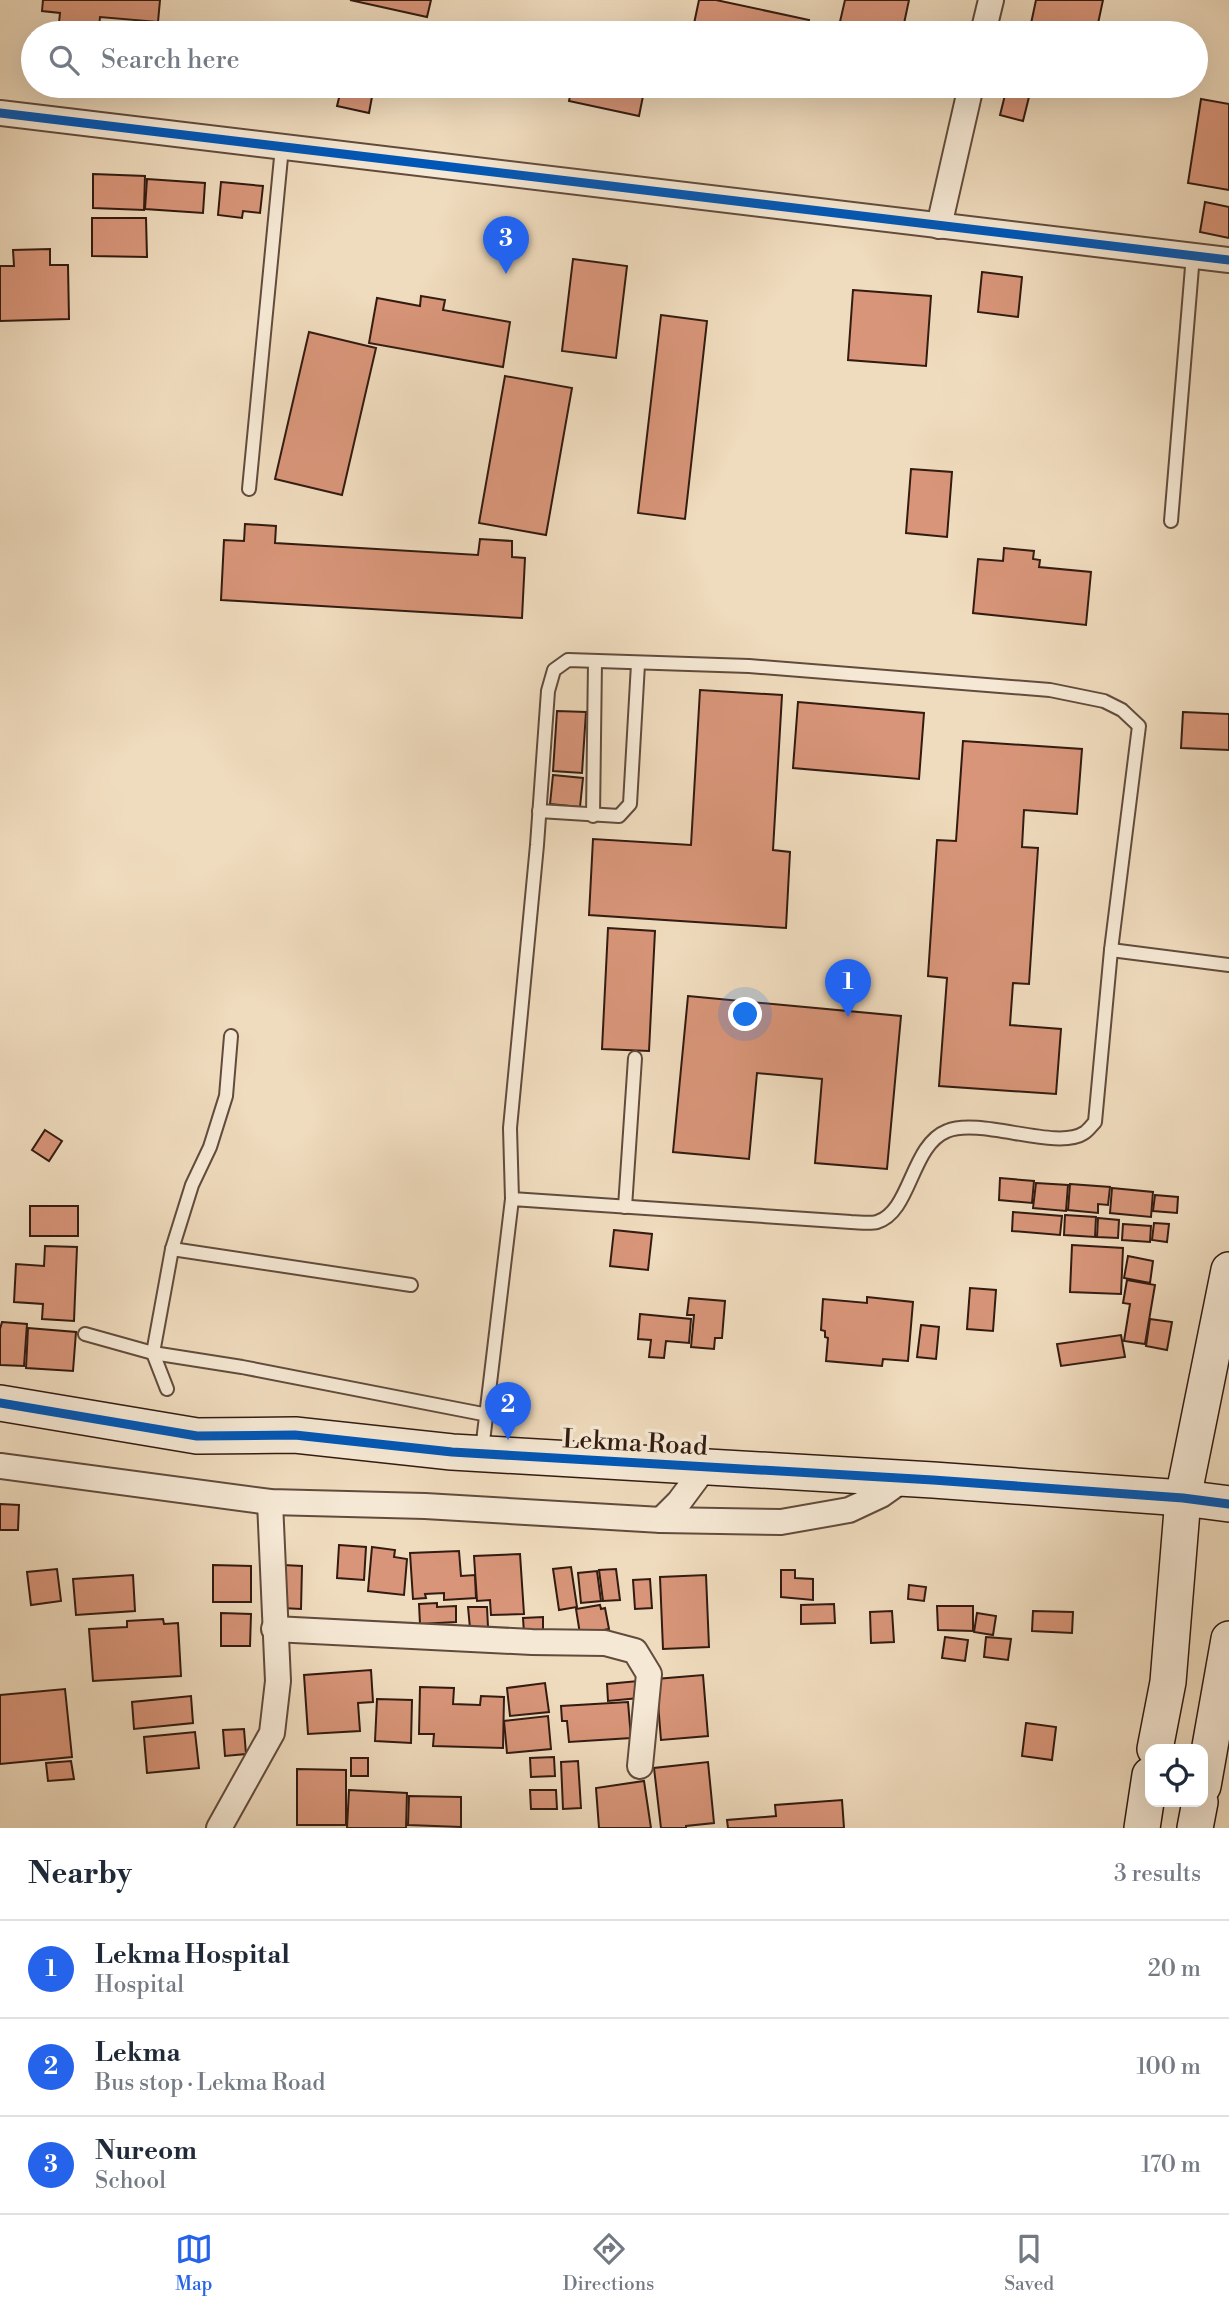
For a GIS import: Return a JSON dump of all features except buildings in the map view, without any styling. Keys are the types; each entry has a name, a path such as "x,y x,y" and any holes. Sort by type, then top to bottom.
{"street":[{"path":"986,21 991,0"},
{"path":"939,226 968,98"},
{"path":"0,113 1229,260"},
{"path":"1156,1744 1168,1682 1183,1498 1229,1270"},
{"name":"Lekma Road","path":"0,1403 197,1436 295,1435 482,1454 905,1478 1183,1498 1229,1504"},
{"path":"0,1466 270,1502 425,1506 661,1520 781,1522 849,1510 881,1495 905,1478"},
{"path":"661,1520 679,1502 705,1467"},
{"path":"219,1828 272,1733 278,1681 270,1502"},
{"path":"274,1629 605,1643 635,1651 649,1674 639,1766"},
{"path":"1208,1758 1229,1639"},
{"path":"1142,1828 1145,1807"},
{"path":"1195,1828 1199,1807"}],"lane":[{"path":"249,489 282,147"},
{"path":"1171,521 1193,256"},
{"path":"482,1454 498,1297 512,1199 510,1128 540,811 548,691 554,670 568,660 749,666 1050,690 1104,701 1122,710 1139,726 1111,950 1095,1122 1083,1134 1067,1139 965,1127 947,1130 933,1139 890,1214 877,1222 512,1199"},
{"path":"593,816 595,660"},
{"path":"540,811 620,816 630,804 638,664"},
{"path":"1111,950 1229,965"},
{"path":"167,1389 153,1353 172,1249 192,1185 210,1147 226,1096 231,1036"},
{"path":"625,1207 635,1058"},
{"path":"172,1249 411,1285"},
{"path":"85,1334 153,1353 242,1367 488,1415"}],"cycle path":[{"path":"0,113 1229,260"},
{"path":"0,1403 197,1436 295,1435 452,1452 933,1480 1183,1498 1229,1504"}],"place":[{"name":"Nureom","path":"506,274"},
{"name":"Lekma Hospital","path":"848,1017"},
{"name":"Lekma","path":"508,1440"}]}
